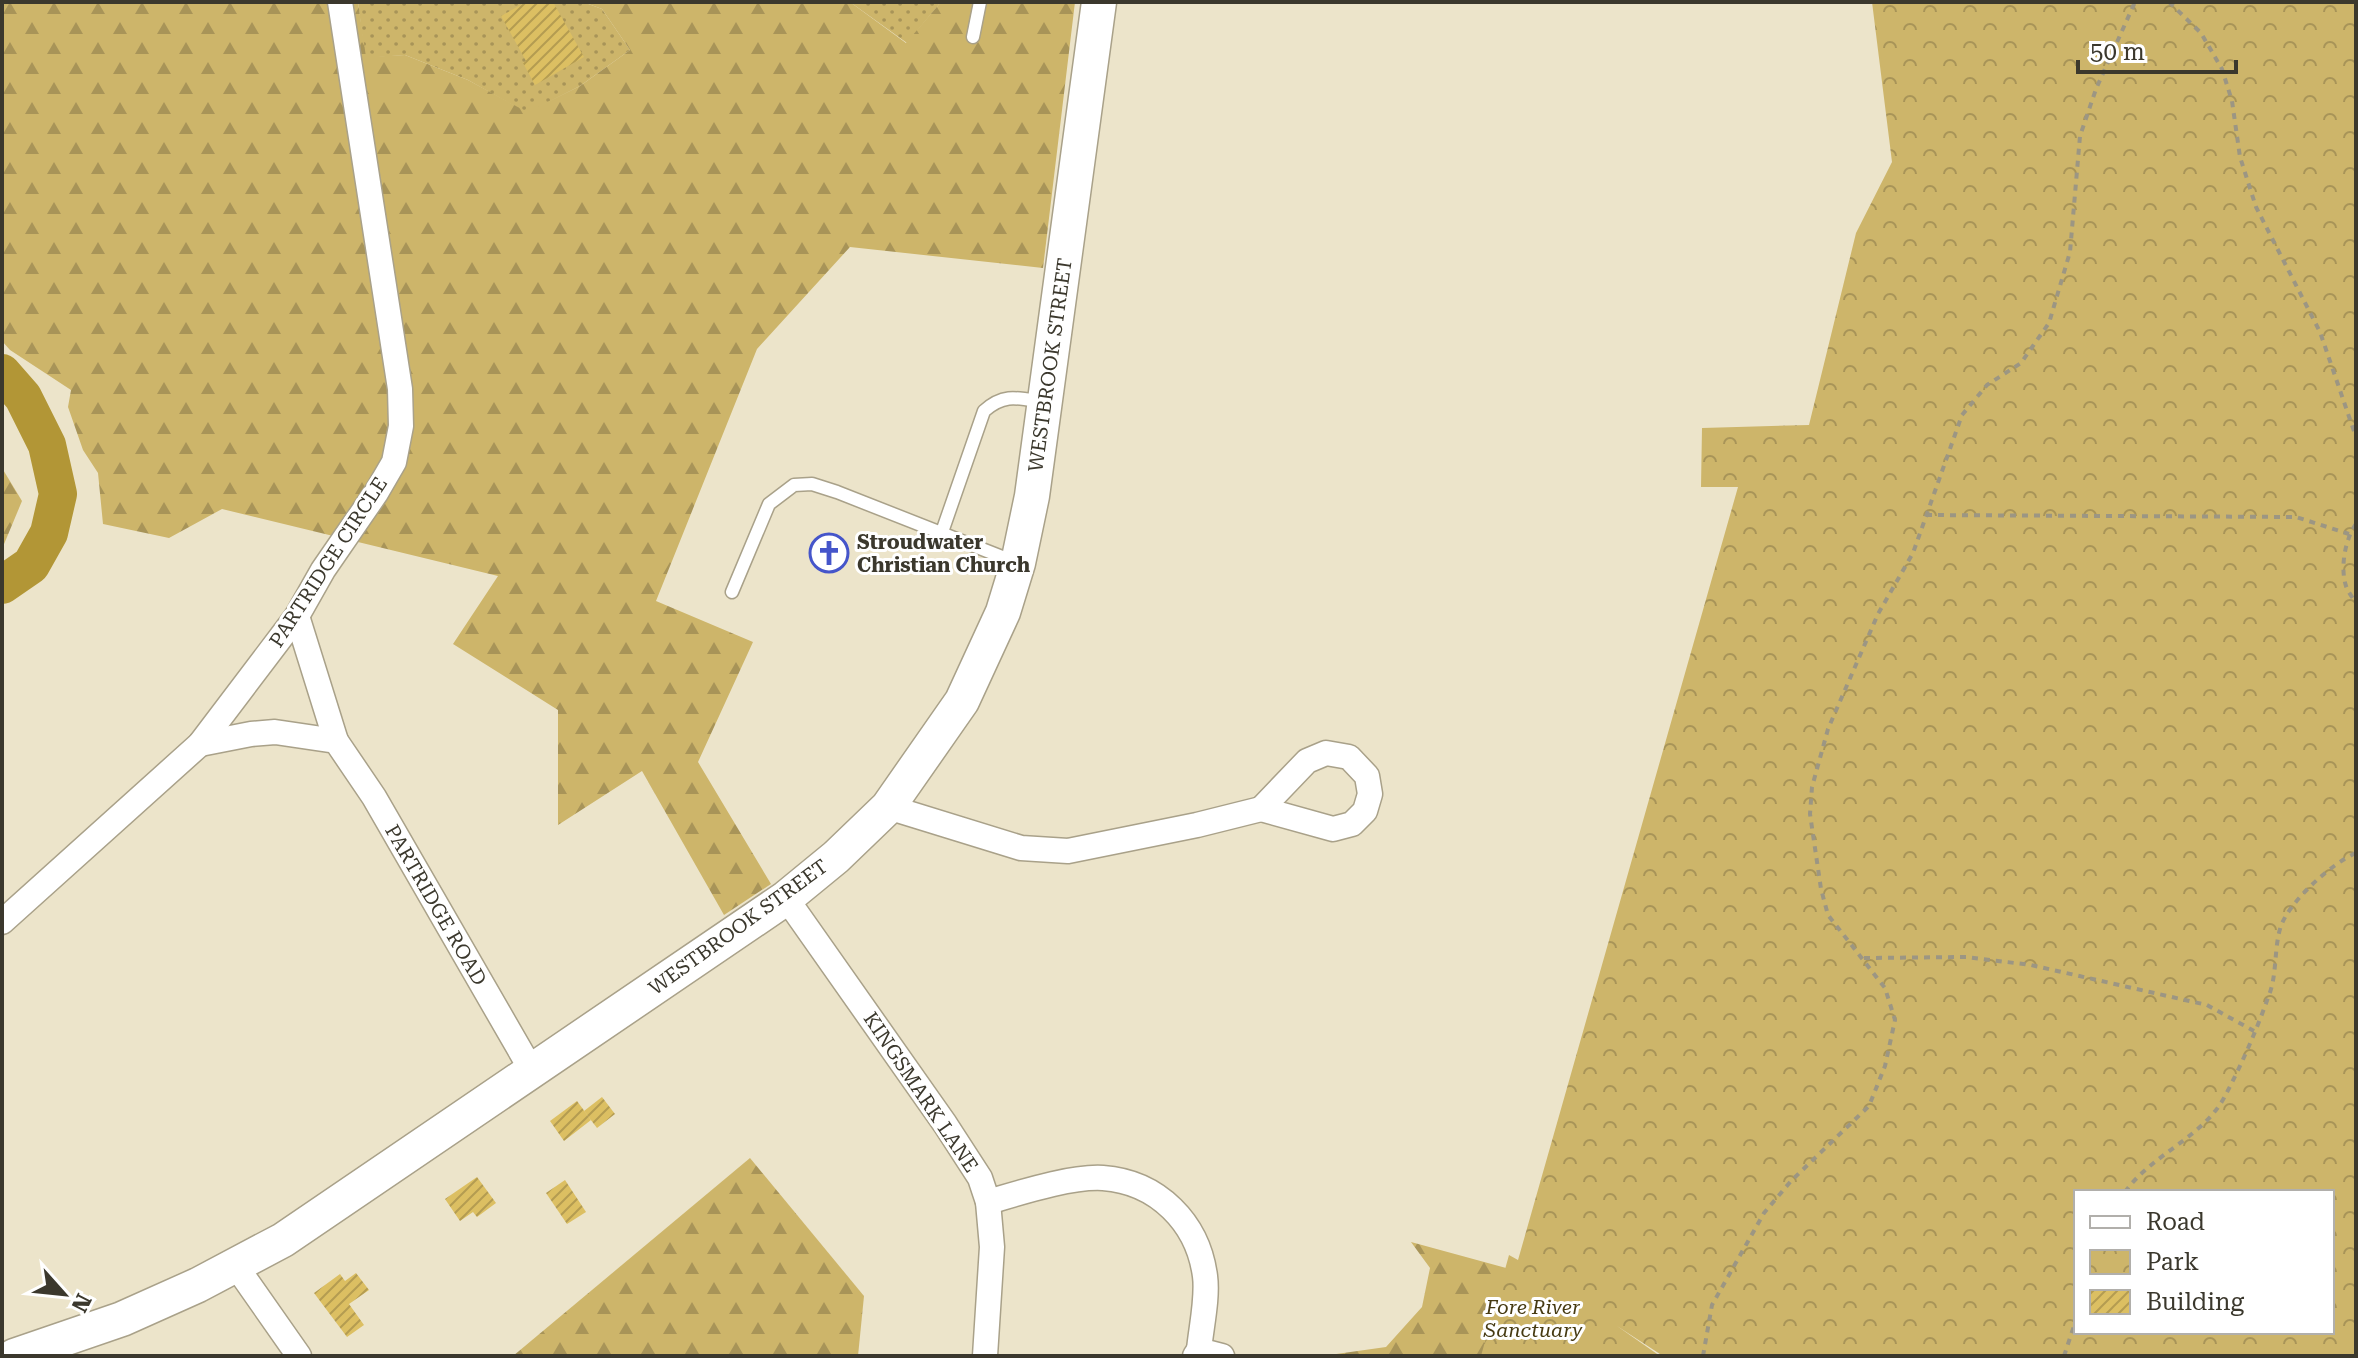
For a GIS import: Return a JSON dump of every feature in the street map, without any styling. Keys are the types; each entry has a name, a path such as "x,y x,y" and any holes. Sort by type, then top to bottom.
{"main road":[{"name":"WESTBROOK STREET","path":"14,1356 122,1319 236,1266 283,1240 786,898 836,857 888,807 962,701 1003,612 1018,563 1046,402 1099,2"}],"street":[{"name":"PARTRIDGE CIRCLE","path":"2,922 200,744 297,616 323,570 394,462 401,426 400,389 340,2"},
{"name":"PARTRIDGE ROAD","path":"297,616 336,741 374,797 532,1071"},
{"path":"200,744 275,732 336,741"},
{"path":"888,807 1021,848 1068,851 1261,809"},
{"name":"KINGSMARK LANE","path":"786,898 980,1178 988,1202 992,1247 985,1356"},
{"path":"988,1202 1070,1182 1102,1178 1155,1194 1176,1211 1200,1250 1206,1280 1205,1354"},
{"path":"236,1266 299,1356"}],"lane":[{"path":"973,37 980,2"},
{"path":"942,532 984,411 995,401 1010,397 1046,402"},
{"path":"732,592 769,504 794,485 812,484 837,492 1018,563"}],"path":[{"path":"1703,1356 1712,1305 1764,1213 1791,1181 1869,1106 1885,1066 1895,1020 1885,988 1828,915 1810,814 1812,787 1828,729 1878,614 1913,553 1962,415 1987,385 2021,363 2049,323 2070,252 2080,136 2096,89 2135,2"},
{"path":"2169,2 2201,33 2222,69 2232,101 2240,157 2256,207 2320,332 2356,437"},
{"path":"1926,515 2296,517 2349,534"},
{"path":"2356,524 2349,534 2344,570 2346,588 2356,603"},
{"path":"2127,1190 2156,1158 2206,1122 2224,1099 2271,992 2280,927 2289,911 2316,881 2356,853"},
{"path":"1862,958 1966,957 2031,965 2207,1005 2254,1031"},
{"path":"2064,1356 2074,1326"}],"green space":[{"path":"2,2 358,2 366,57 405,55 468,80 527,112 580,86 630,50 602,9 583,2 850,2 906,43 941,2 1075,2 1043,268 850,247 757,349 656,601 753,642 698,762 771,884 724,915 642,771 558,825 558,710 453,644 498,576 222,509 169,538 103,524 98,473 83,450 68,407 71,390 10,350 2,341"},
{"path":"358,2 583,2 602,9 630,50 580,86 527,113 468,80 405,55 365,58"},
{"path":"850,2 941,2 907,43"},
{"name":"Fore River Sanctuary","path":"1872,2 2356,2 2356,1356 1663,1356 1617,1326 1660,1356 1481,1356 1509,1255 1518,1260 1738,487 1701,487 1702,428 1809,425 1856,233 1892,162"},
{"path":"2,468 22,501 2,549"},
{"path":"750,1158 864,1296 858,1356 513,1356"},
{"name":"Fore River Sanctuary","path":"1411,1242 1561,1283 1539,1356 1322,1356 1386,1347 1422,1307 1430,1268"}],"building":[{"path":"526,2 553,2 584,57 535,85 523,63 526,61 501,16"},
{"path":"602,1097 615,1114 597,1128 584,1111"},
{"path":"577,1101 591,1120 564,1141 550,1121"},
{"path":"477,1177 496,1203 477,1217 473,1212 460,1221 445,1199"},
{"path":"565,1180 586,1212 567,1224 546,1193"},
{"path":"356,1273 369,1290 349,1304 364,1325 347,1337 314,1293 340,1274 345,1281"}],"waterway":[{"path":"2,373 23,397 47,445 58,494 49,533 31,565 2,585"}],"place":[{"name":"Stroudwater Christian Church","path":"829,553"}]}
